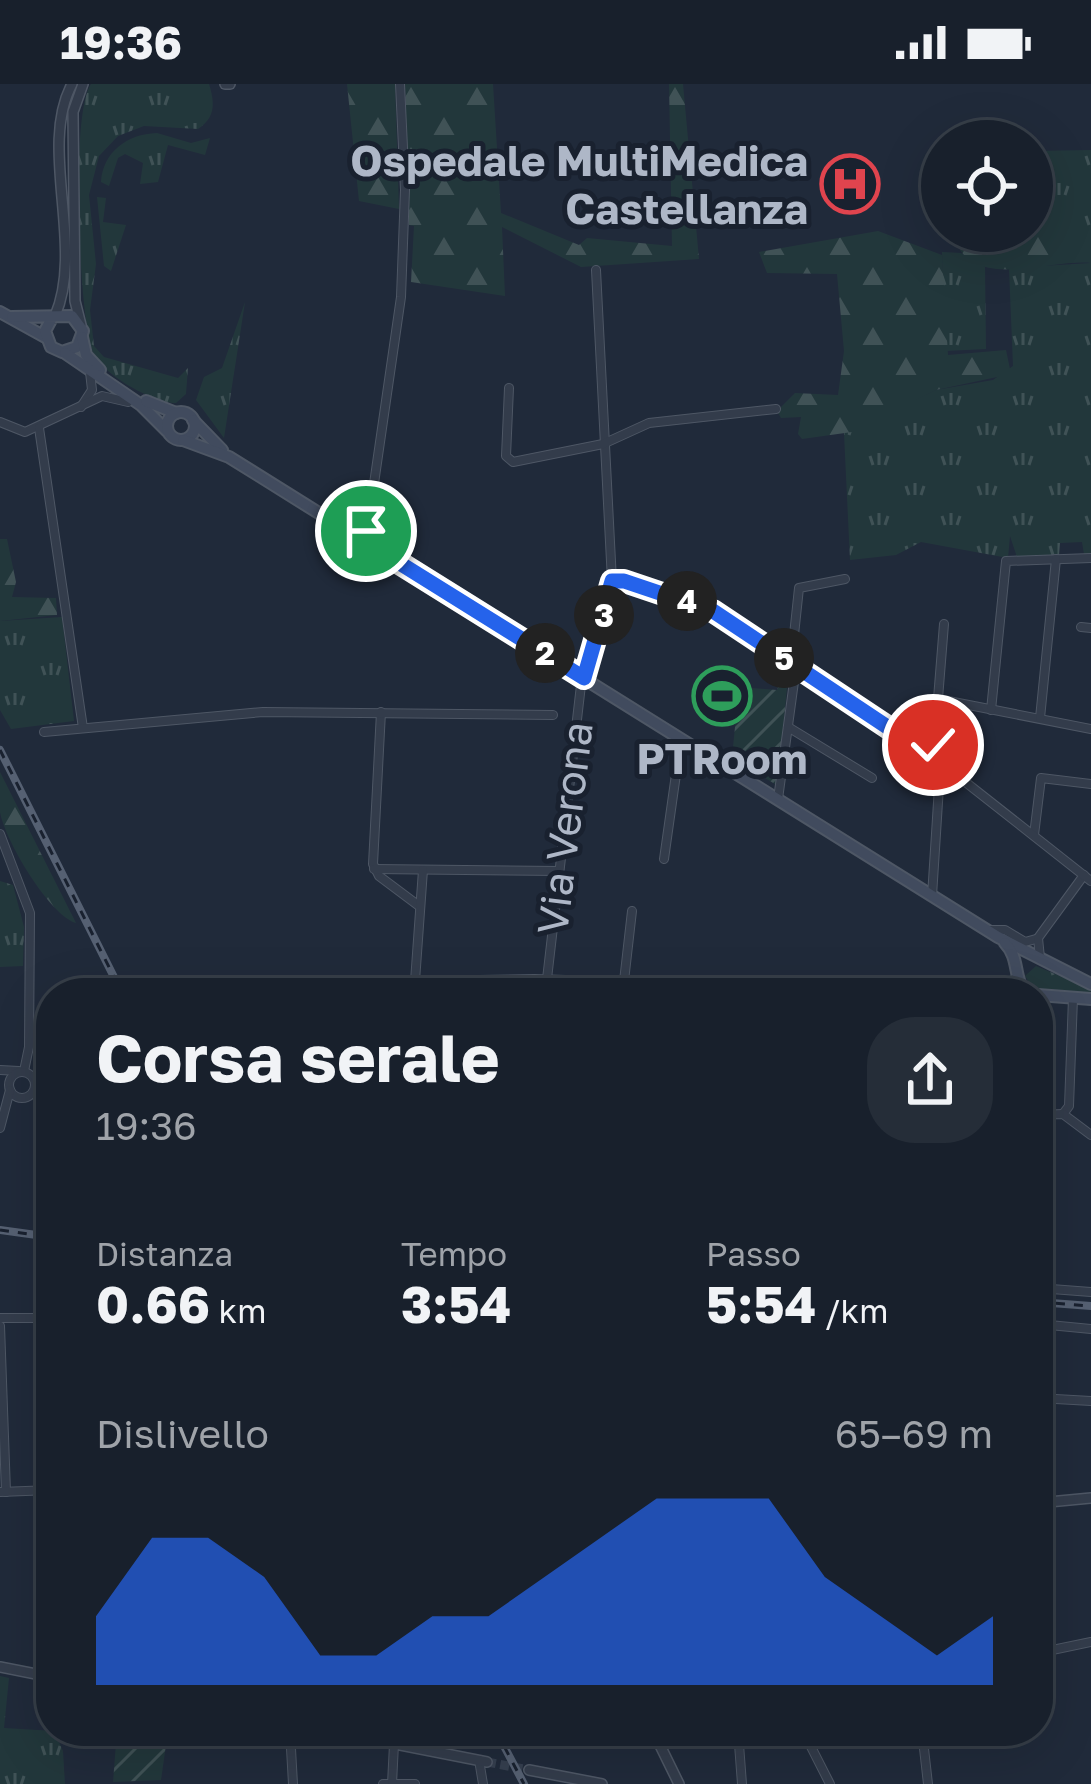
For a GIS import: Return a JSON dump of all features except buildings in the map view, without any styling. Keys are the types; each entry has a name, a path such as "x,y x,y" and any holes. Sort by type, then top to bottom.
{"main road":[{"path":"6,315 73,316 86,355 101,371 151,404 193,420 229,457"},
{"path":"6,315 45,337 151,413 167,431 229,457 932,896 1091,984"},
{"path":"45,337 54,317"},
{"path":"62,352 73,350 81,331"},
{"path":"167,431 176,413"},
{"path":"183,440 194,431 193,420"},
{"path":"993,933 1015,954 1020,978"},
{"path":"1019,975 1032,962 1052,966"},
{"path":"1053,995 1091,999"}],"street":[{"path":"54,317 65,274 63,112 72,84"},
{"path":"81,331 75,304 73,116 83,84"},
{"path":"361,539 368,525 400,306 405,190 400,84"},
{"name":"Via Verona","path":"547,978 584,678 612,581 596,270"},
{"path":"79,409 92,391 89,371"},
{"path":"509,388 509,460 607,441 649,423 776,410"},
{"path":"0,422 18,432 40,428 110,395 151,413"},
{"path":"40,428 83,728"},
{"path":"992,710 1006,561 1091,558"},
{"path":"1040,718 1056,559"},
{"path":"778,800 799,588 845,579"},
{"path":"612,581 708,608 928,754 1087,878 1038,938 1028,942 1005,930 993,933"},
{"path":"928,754 944,624"},
{"path":"938,699 1091,729"},
{"path":"44,732 257,712 553,715"},
{"path":"374,869 381,712"},
{"path":"788,727 872,778"},
{"path":"664,860 681,739"},
{"path":"932,896 940,771"},
{"path":"1034,835 1041,778 1091,784"},
{"path":"0,834 29,906 25,1073 35,1090 6,1113"},
{"path":"374,869 560,871"},
{"path":"374,869 419,906"},
{"path":"416,978 423,870"},
{"path":"627,978 632,911"},
{"path":"1038,938 1040,958"},
{"path":"1014,978 1019,975"},
{"path":"1063,1114 1069,1106 1074,996"},
{"path":"0,1072 36,1078"},
{"path":"0,1072 23,1098"},
{"path":"0,1128 9,1086 25,1073"},
{"path":"1053,1114 1063,1114 1091,1136"},
{"path":"1053,1289 1091,1292"},
{"path":"36,1319 0,1322 3,1492 36,1491"},
{"path":"1053,1325 1091,1329"},
{"path":"1053,1399 1091,1401"},
{"path":"1053,1502 1091,1498"},
{"path":"1053,1650 1091,1642"},
{"path":"0,1667 36,1674"},
{"path":"291,1746 293,1784"},
{"path":"394,1746 387,1784 415,1784"},
{"path":"404,1746 483,1761 483,1784"},
{"path":"660,1746 680,1784"},
{"path":"739,1746 742,1784"},
{"path":"811,1746 830,1784"},
{"path":"924,1746 928,1784"},
{"path":"529,1770 602,1784"}],"green space":[{"path":"91,84 209,84 211,90 211,114 198,129 144,126 118,136 99,156 89,195 96,264 90,310 94,346 104,357 178,378 188,368 186,394 176,403 128,385 105,368 92,350 83,297 79,214 80,133"},
{"path":"347,84 395,84 399,209 359,201"},
{"path":"405,84 493,84 501,213 579,245 587,238 672,246 669,84 683,84 699,259 581,267 502,227 505,296 411,282 414,226 409,225"},
{"path":"157,133 191,143 210,138 205,155 168,145 158,182 140,184 143,163 125,154 118,158 109,186 101,182 106,162 118,147"},
{"path":"1091,150 1091,234 1053,234 1053,151"},
{"path":"97,197 106,198 103,222 126,225 111,271 104,266"},
{"path":"878,231 921,247 921,252 942,255 948,355 1006,350 1011,374 936,390 852,432 802,439 798,434 801,417 781,418 777,411 795,393 838,395 844,351 837,274 767,273 759,252"},
{"path":"1053,232 1091,234 1091,263 1003,269 971,261 962,252 1053,252"},
{"path":"942,252 961,253 985,267 986,349 945,351"},
{"path":"1091,263 1091,554 1084,554 1082,542 1060,543 1059,555 1017,557 1010,536 1008,558 921,542 896,555 850,560 844,433 936,390 993,380 1013,366 1009,268"},
{"path":"245,302 224,438 196,400 204,377 222,368"},
{"path":"0,539 7,539 16,582 12,597 56,598 57,615 0,621"},
{"path":"62,617 74,721 11,729 0,710 0,621"},
{"path":"779,684 787,687 778,786 732,757 739,687 777,690"},
{"path":"0,772 76,923 54,907 10,841 0,812"},
{"path":"0,881 13,885 24,927 23,966 0,967"},
{"path":"1036,966 1091,989 1091,994 1053,992 1053,978 1025,976"},
{"path":"0,1676 9,1678 4,1728 36,1730 36,1746 61,1746 65,1784 0,1784"},
{"path":"116,1746 166,1746 161,1780 113,1782"}],"tunnel":[{"path":"487,1762 529,1770"}],"railway":[{"path":"0,750 114,978"},
{"path":"0,1230 36,1235"},
{"path":"1053,1303 1091,1306"},
{"path":"504,1746 524,1784"}],"place":[{"name":"Ospedale MultiMedica Castellanza","path":"850,184"},
{"name":"PTRoom","path":"722,696"}],"route":[{"path":"366,531 361,539 584,678 612,581 624,581 713,611 928,754 933,745"}]}
